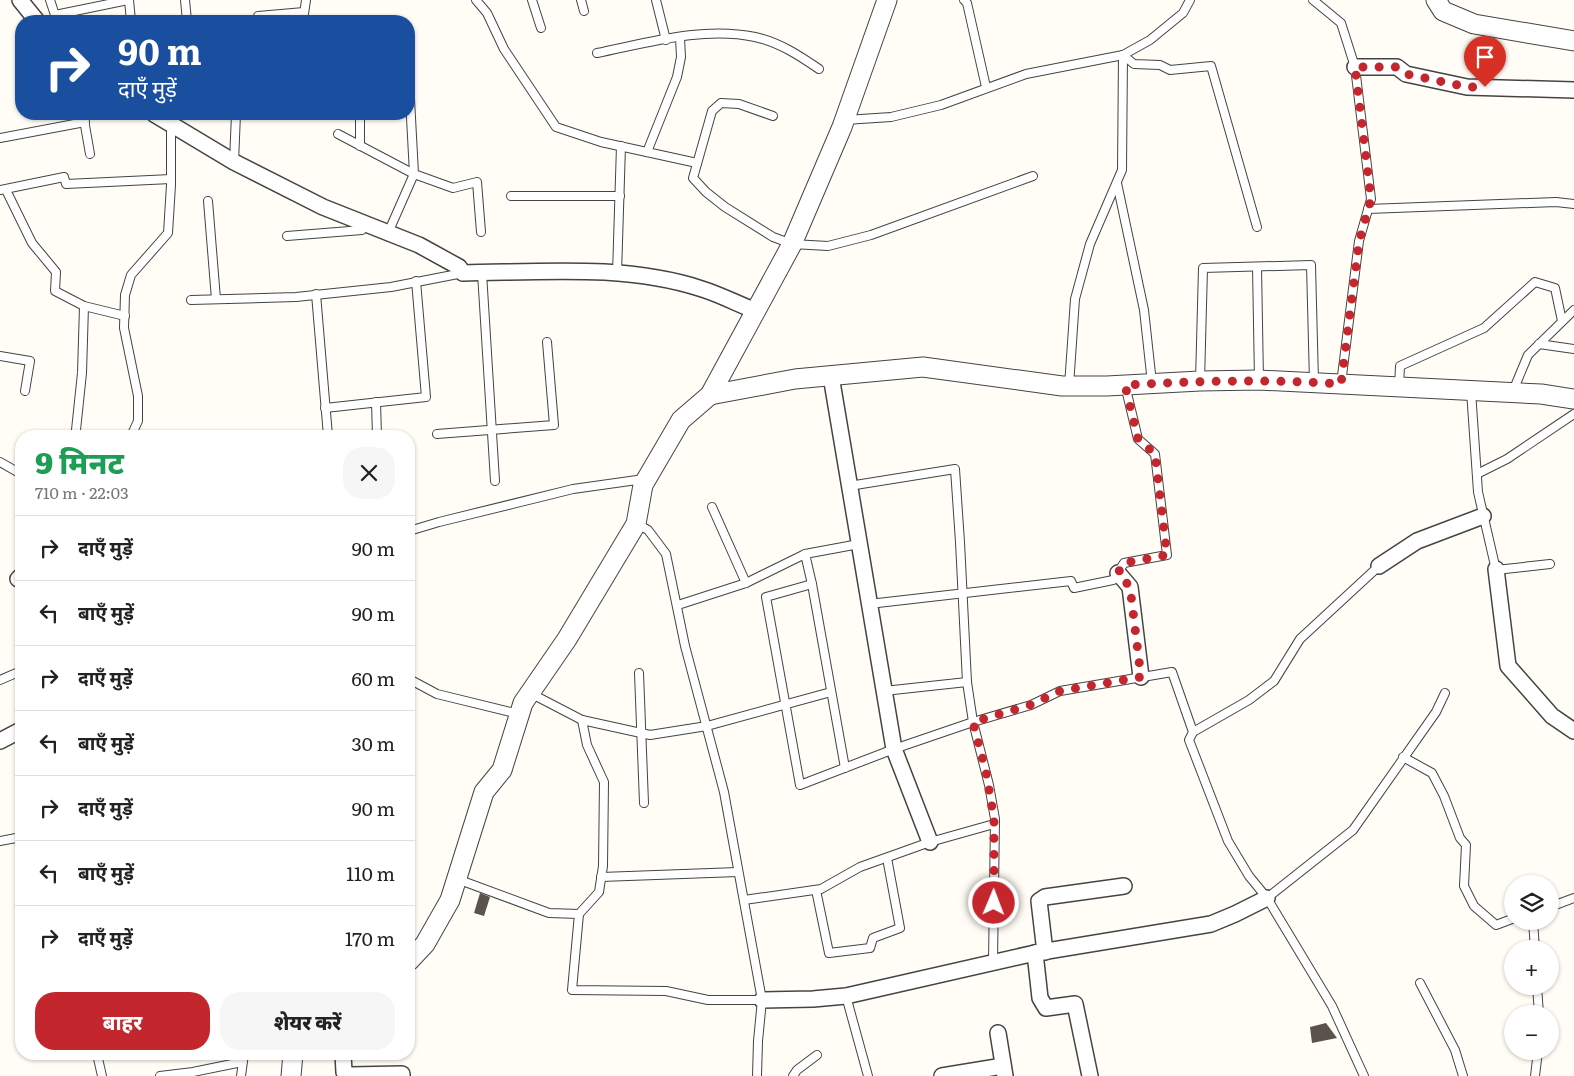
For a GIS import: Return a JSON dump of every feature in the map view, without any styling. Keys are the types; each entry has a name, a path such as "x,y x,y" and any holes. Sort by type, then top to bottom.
{"street":[{"path":"20,0 32,15"},
{"path":"415,955 425,944 450,900 484,792 502,770 522,703 567,639 636,524 643,485 646,479 681,420 710,395 792,244 845,120 888,0"},
{"path":"1436,0 1443,11 1474,24 1574,41"},
{"path":"1355,67 1397,67 1406,74 1467,87 1574,90"},
{"path":"175,120 234,162 323,207 427,249 459,267 463,273 586,271 654,278 702,289 756,311"},
{"path":"710,395 795,379 923,367 1015,381 1069,386 1259,380 1541,394 1574,399"},
{"path":"831,376 894,749 930,842"},
{"path":"1379,566 1417,541 1483,516"},
{"path":"1496,569 1508,666 1552,716 1574,731"},
{"path":"1118,573 1130,587 1141,677"},
{"path":"0,741 15,733"},
{"path":"1090,1076 1075,1004 1046,1008 1040,998 1039,901 1045,898 1124,886"},
{"path":"762,1000 846,996 993,962 1211,924 1267,898"},
{"path":"942,1076 1004,1071 998,1033"},
{"path":"291,1076 292,1060"},
{"path":"343,1060 344,1072 349,1075 402,1074 402,1076"}],"lane":[{"path":"50,0 52,15"},
{"path":"66,15 128,0 130,15"},
{"path":"185,0 186,15"},
{"path":"304,15 306,0"},
{"path":"476,0 487,13 504,49 556,128 621,146 697,163"},
{"path":"532,0 541,28"},
{"path":"581,0 584,12"},
{"path":"656,0 666,40"},
{"path":"964,0 967,3 986,87"},
{"path":"845,120 891,117 941,105 1026,74 1123,55 1150,40 1183,13 1190,0"},
{"path":"1312,0 1341,23 1355,67 1371,199 1359,242 1341,384"},
{"path":"270,15 304,12"},
{"path":"597,53 715,33 756,37 791,50 819,69"},
{"path":"647,152 677,77 681,57 680,38"},
{"path":"1069,386 1074,299 1090,244 1122,170 1123,55"},
{"path":"1123,55 1134,64 1160,65 1170,70 1212,66 1257,227"},
{"path":"773,116 740,104 721,103 712,111 693,178 706,192 725,207 773,237 792,244 828,246 871,235 1033,176"},
{"path":"134,430 138,421 138,396 124,328 125,295 131,275 168,233 174,120"},
{"path":"234,162 236,120"},
{"path":"360,120 360,146"},
{"path":"388,233 414,174 411,120"},
{"path":"0,138 85,122 90,154"},
{"path":"338,134 414,174 453,188 477,182 481,232"},
{"path":"618,274 621,146"},
{"path":"125,316 84,306 55,290 56,272 32,243 3,190 64,178 66,184 171,179"},
{"path":"1117,183 1144,310 1152,384"},
{"path":"511,196 620,196"},
{"path":"208,201 216,300"},
{"path":"1368,208 1556,202 1574,204"},
{"path":"287,236 362,230 366,224"},
{"path":"1200,381 1203,268 1311,265 1314,382"},
{"path":"1257,267 1259,380"},
{"path":"191,300 316,294 391,287 463,273"},
{"path":"482,273 495,481"},
{"path":"324,408 426,397 416,282"},
{"path":"1399,387 1400,366 1484,328 1535,282 1555,288 1562,321"},
{"path":"316,294 327,430"},
{"path":"76,430 82,373 84,306"},
{"path":"1512,393 1528,355 1574,310"},
{"path":"437,434 554,425 547,342"},
{"path":"1539,344 1574,348"},
{"path":"0,356 30,361 25,392"},
{"path":"869,604 1071,581 1074,588 1113,580 1124,563 1167,555 1155,454 1138,439 1125,385"},
{"path":"1471,391 1478,492 1496,569 1550,564"},
{"path":"376,402 377,430"},
{"path":"1476,474 1507,459 1574,414"},
{"path":"0,462 15,471"},
{"path":"849,486 955,469 967,682 973,722 989,785 994,824 993,962"},
{"path":"415,529 573,489 646,479"},
{"path":"712,507 746,583"},
{"path":"636,524 648,530 666,554 685,646 724,792 762,1000 758,1041 758,1076"},
{"path":"678,605 746,583 806,554 859,544"},
{"path":"806,554 845,768"},
{"path":"1364,1076 1332,1006 1267,898 1250,876 1228,840 1188,740 1193,732 1249,700 1274,681 1300,639 1379,566"},
{"path":"812,584 766,597 800,785 894,749 1030,705 1060,691 1172,672 1193,732"},
{"path":"639,672 644,803"},
{"path":"0,680 15,674"},
{"path":"415,682 438,694 519,714"},
{"path":"884,691 967,682"},
{"path":"530,693 582,720 650,735 706,726 831,692"},
{"path":"1267,898 1353,830 1436,712 1445,693"},
{"path":"582,720 587,745 604,782 603,866 599,892 579,914 572,990 666,991 708,1000 762,1000"},
{"path":"1403,757 1432,773 1444,796 1460,838 1466,845 1464,886 1474,906 1496,925 1504,922"},
{"path":"744,900 821,889 860,868 930,842 994,824"},
{"path":"0,842 15,838"},
{"path":"816,890 829,953 870,948 873,938 900,928 887,858"},
{"path":"601,877 738,872"},
{"path":"457,879 549,913 579,914"},
{"path":"1559,904 1574,898"},
{"path":"1420,983 1456,1050 1463,1076"},
{"path":"846,996 868,1076"},
{"path":"793,1076 797,1070 818,1055"},
{"path":"99,1060 102,1076"},
{"path":"160,1076 193,1072 236,1060"},
{"path":"240,1076 243,1060"},
{"path":"1535,1076 1537,1060"}],"building":[{"path":"480,893 490,897 484,916 474,913"},
{"path":"1326,1023 1337,1038 1312,1043 1310,1027"}],"route":[{"path":"994,903 994,819 989,785 973,722 1030,705 1060,691 1141,677 1130,587 1118,573 1124,563 1167,555 1155,454 1138,439 1125,385 1259,380 1341,384 1359,242 1371,199 1355,67 1397,67 1406,74 1467,87 1485,87"}]}
